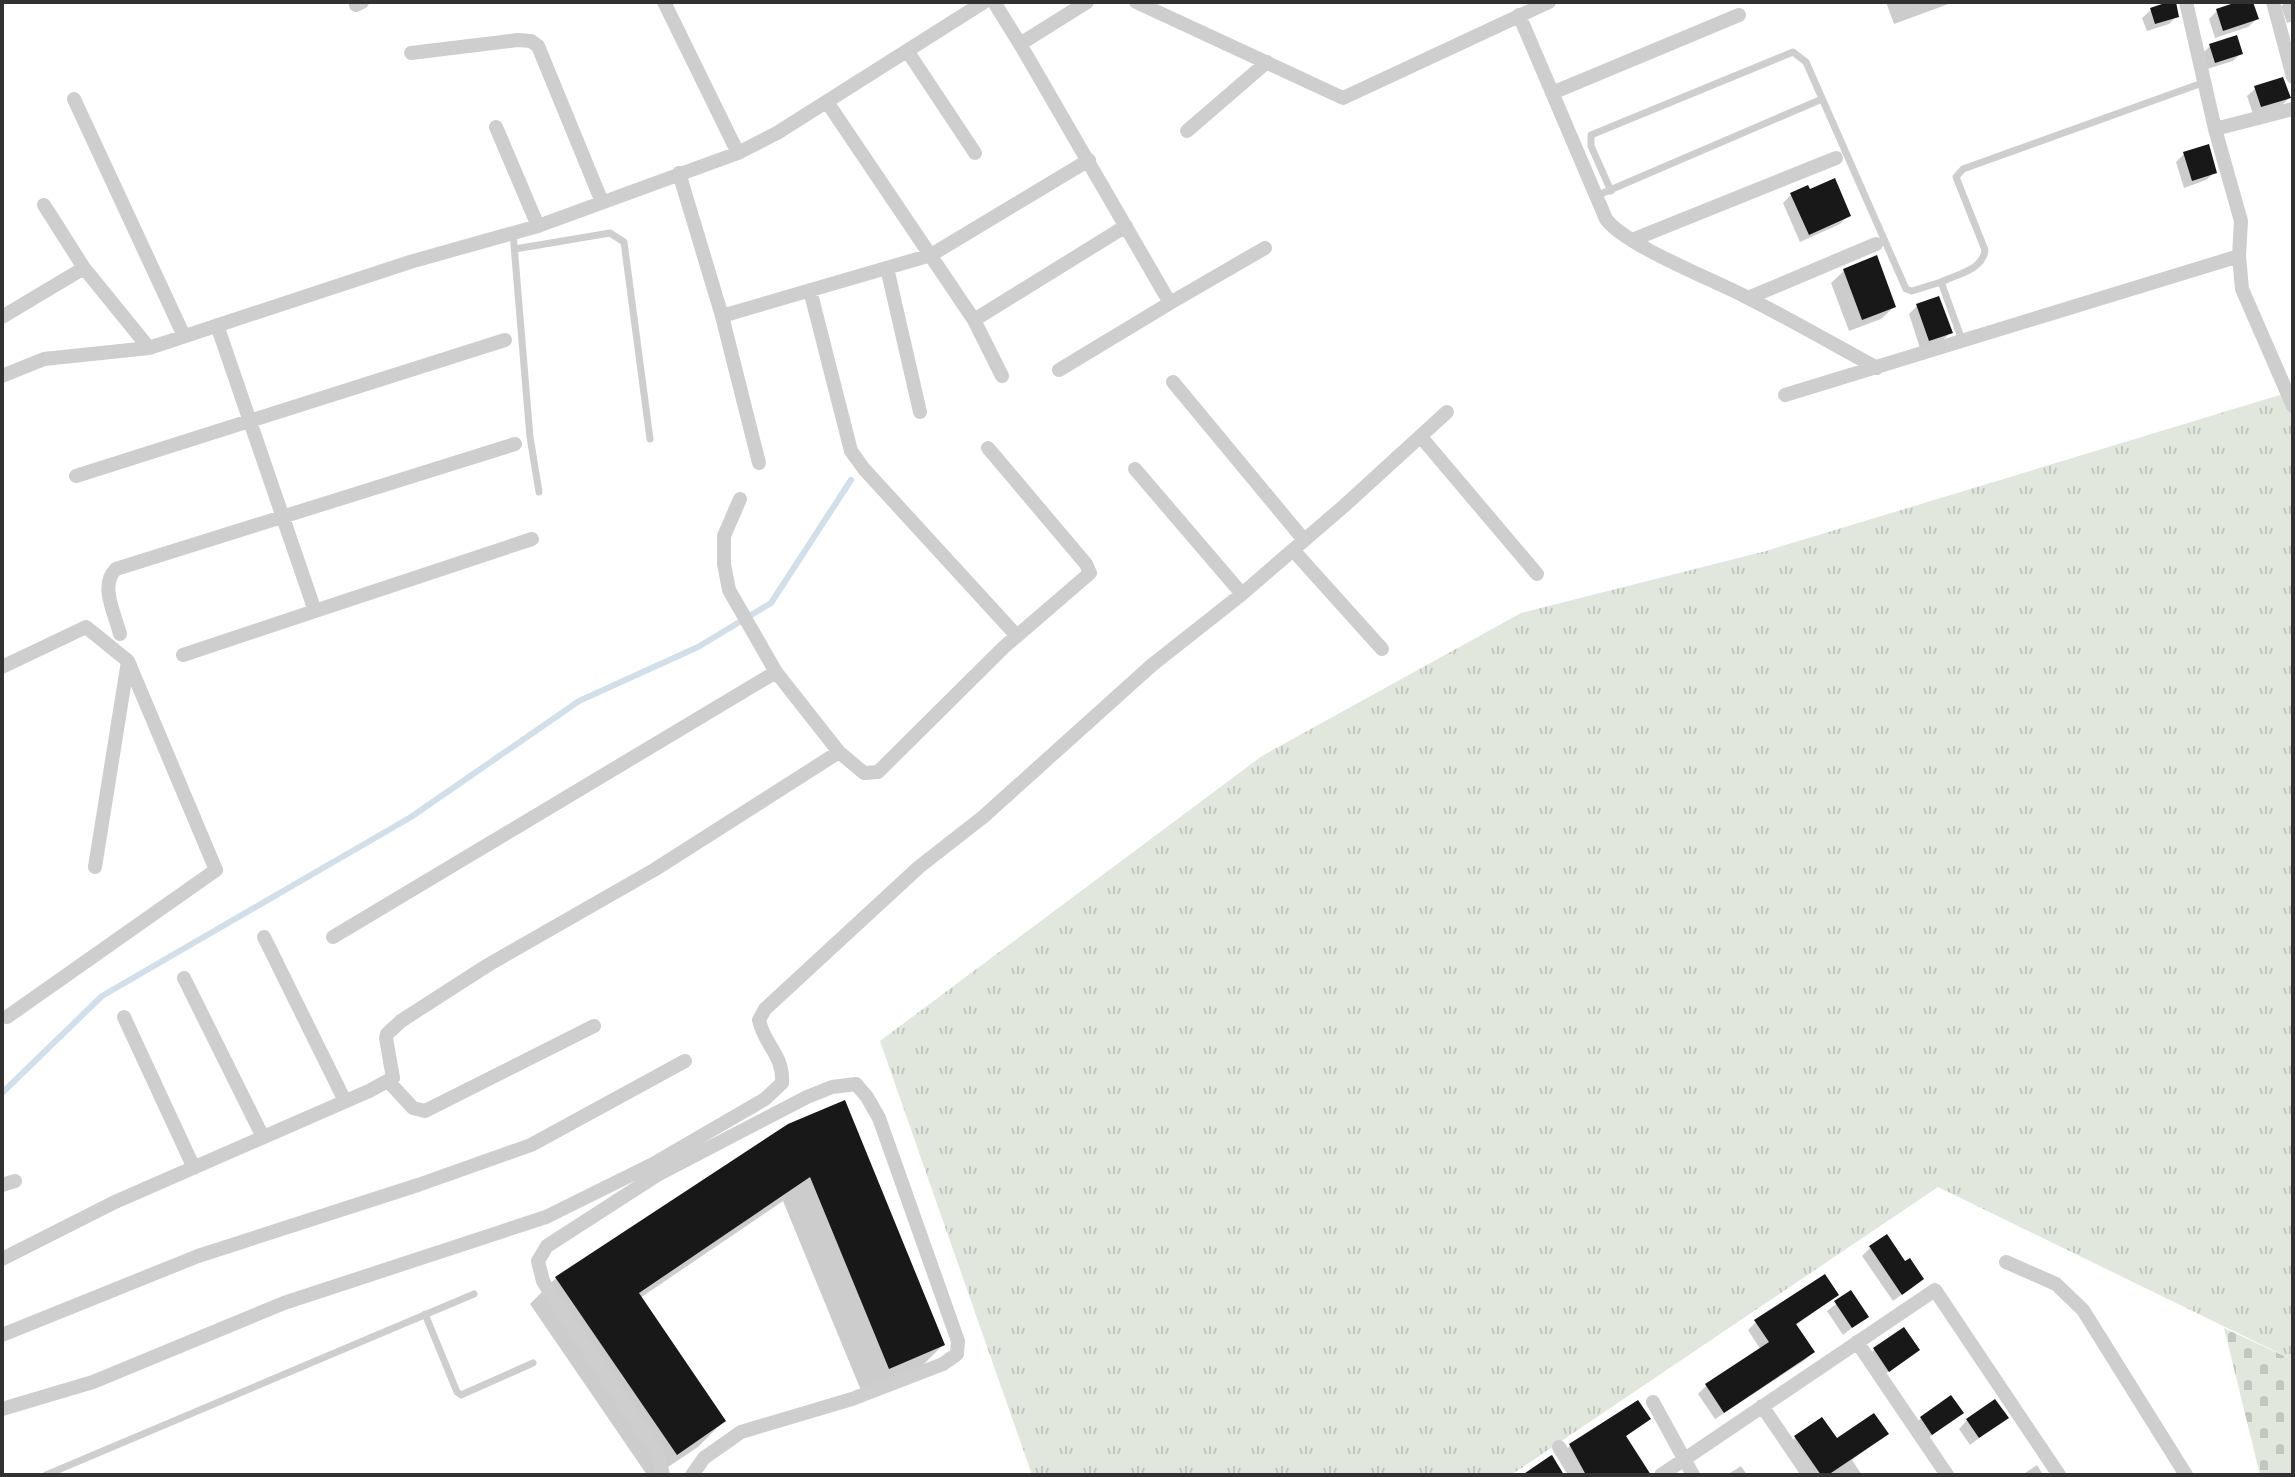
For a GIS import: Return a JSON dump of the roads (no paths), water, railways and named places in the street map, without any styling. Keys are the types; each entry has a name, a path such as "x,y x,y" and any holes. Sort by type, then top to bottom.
{"street":[{"path":"664,2 738,153"},
{"path":"2,376 44,359 149,348 410,262 514,241 538,226 738,153 827,102 984,2"},
{"path":"994,2 1170,303"},
{"path":"1020,44 1087,2"},
{"path":"1136,2 1343,98 1549,2"},
{"path":"2186,2 2215,129 2241,221 2239,256 2242,289 2293,406"},
{"path":"2273,2 2293,77"},
{"path":"1519,15 1552,93 1587,156 1596,196 1612,227 1877,368"},
{"path":"1552,93 1739,15"},
{"path":"411,53 518,40 531,41 538,46 602,202"},
{"path":"908,52 975,153"},
{"path":"1187,131 1267,62"},
{"path":"74,99 184,336"},
{"path":"827,102 974,320 1002,376"},
{"path":"2215,129 2293,109"},
{"path":"496,127 538,226"},
{"path":"1632,240 1836,158"},
{"path":"722,316 931,255 1089,160"},
{"path":"679,173 722,316 759,463"},
{"path":"44,205 84,268 149,348"},
{"path":"974,320 1126,226"},
{"path":"1748,298 1876,244"},
{"path":"1059,370 1265,248"},
{"path":"1785,395 2239,256"},
{"path":"2,317 84,268"},
{"path":"887,268 920,412"},
{"path":"810,290 851,451 1017,636"},
{"path":"217,325 315,611"},
{"path":"76,476 505,340"},
{"path":"1173,382 1382,649"},
{"path":"2,1409 93,1382 284,1303 546,1217 653,1164 765,1099 782,1083 783,1070 775,1051 762,1034 759,1020 765,1009 939,850 983,817 1152,665 1242,594 1447,412"},
{"path":"1421,437 1537,574"},
{"path":"120,634 108,589 110,575 116,569 515,444"},
{"path":"740,499 724,536 724,564 729,590 776,672 839,752 864,773 878,772 1017,636 1090,573 1086,564 988,448"},
{"path":"1135,469 1242,594"},
{"path":"183,655 532,539"},
{"path":"2,667 86,627 128,661 216,870 7,1017"},
{"path":"95,867 128,661"},
{"path":"333,937 776,672"},
{"path":"2,1259 115,1202 393,1078 387,1034 401,1021 488,965 654,870 839,752"},
{"path":"264,937 345,1101"},
{"path":"184,978 263,1137"},
{"path":"124,1017 194,1168"},
{"path":"388,1081 413,1108 420,1111 430,1109 594,1026"},
{"path":"2,1335 198,1256 531,1145 685,1061"},
{"path":"663,1475 658,1453 555,1301 543,1281 538,1261 547,1246 657,1175 807,1097 832,1087 856,1084 879,1118 958,1341 957,1354 943,1364 852,1399 741,1432 704,1458 692,1475"},
{"path":"2006,1262 2056,1284 2076,1302 2186,1475"},
{"path":"1661,1475 1935,1290 2059,1475"},
{"path":"1857,1342 1947,1475"},
{"path":"1653,1402 1693,1475"},
{"path":"1762,1406 1809,1475"},
{"path":"1559,1447 1576,1475"}],"lane":[{"path":"1611,191 1587,156 1591,135 1787,53 1799,54 1806,62 1906,289 1912,291 1978,266 1984,259 1982,239 1956,177 1963,169 2205,82"},
{"path":"1596,196 1822,99"},
{"path":"539,492 530,437 514,241 610,233 624,242 650,439"},
{"path":"1941,282 1962,341"},
{"path":"46,1475 474,1294"},
{"path":"425,1314 457,1392 461,1395 533,1363"}],"waterway":[{"path":"2,1093 102,996 411,817 579,701 698,647 771,603 851,480"}]}
